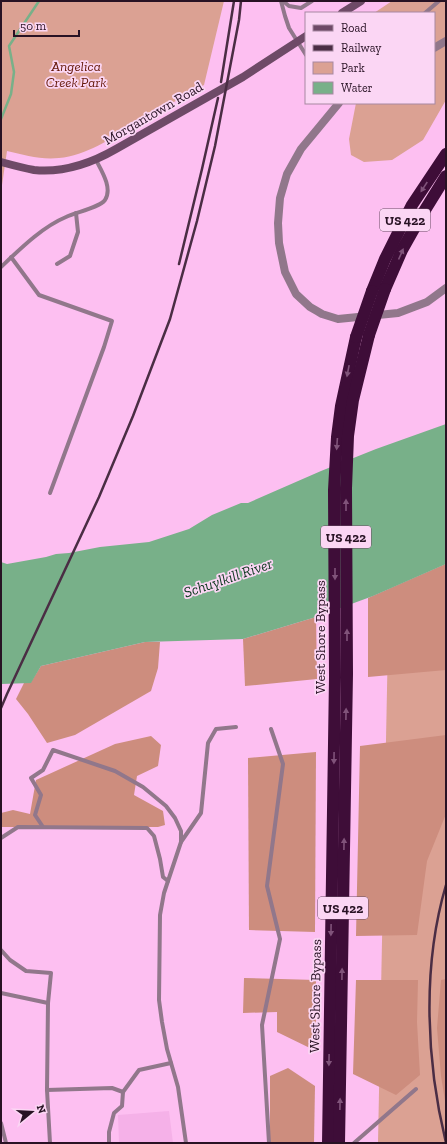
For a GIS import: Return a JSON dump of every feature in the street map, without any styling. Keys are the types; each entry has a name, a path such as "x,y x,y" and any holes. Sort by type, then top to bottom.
{"highway":[{"name":"West Shore Bypass","path":"340,1143 341,675 334,490 337,437 341,406 356,337 372,291 385,259 412,205 446,154"},
{"name":"West Shore Bypass","path":"328,1143 348,436 353,400 370,336 385,290 402,250 446,176"}],"main road":[{"path":"344,12 361,1"},
{"name":"Morgantown Road","path":"1,162 25,168 52,171 70,169 96,160 243,77 305,37"}],"street":[{"path":"435,47 446,41"},
{"path":"338,104 301,148 287,174 280,198 278,224 279,243 285,272 296,294 322,314 338,319 398,313 427,302 446,288"}],"lane":[{"path":"282,1 289,6 301,8 312,1"},
{"path":"282,1 289,28 305,53"},
{"path":"426,12 439,1"},
{"path":"1,267 40,232 65,217 102,203 105,200 107,196 107,186 96,160"},
{"path":"57,264 70,256 78,232 76,213"},
{"path":"11,257 40,295 112,321 104,347 50,493"},
{"path":"186,1143 178,1087 162,1022 159,1000 160,915 164,893 181,842 201,813 208,743 216,729 236,727"},
{"path":"269,1143 262,1025 280,939 267,886 283,764 271,728"},
{"path":"43,827 35,815 40,795 31,778 43,770 53,750 116,771 143,787 166,806 176,818 181,831 181,842"},
{"path":"1,838 18,827 147,828 154,836 163,877 168,881"},
{"path":"1,950 10,960 26,971 51,973 48,1003 47,1090 50,1143"},
{"path":"1,993 48,1003"},
{"path":"109,1143 109,1132 114,1113 122,1106 123,1092 139,1070 171,1063"},
{"path":"47,1090 112,1088 123,1092"},
{"path":"354,1143 416,1089"},
{"path":"1,1123 6,1143"}],"shaded area":[{"path":"446,564 446,670 368,677 368,598"},
{"path":"316,617 317,679 245,686 243,639"},
{"path":"145,642 160,642 158,668 151,691 75,735 47,743 16,699 24,683 31,682 41,666"},
{"path":"446,735 446,814 427,861 417,935 356,936 360,746"},
{"path":"151,736 161,745 158,766 137,776 134,795 163,811 165,825 158,827 1,827 1,813 13,810 30,814 36,780 115,744"},
{"path":"316,752 315,932 249,930 248,758"},
{"path":"244,978 316,980 316,1051 277,1032 277,1012 243,1013"},
{"path":"446,979 446,1107 441,1076 437,1028 441,980"},
{"path":"356,980 418,980 417,1022 420,1075 396,1095 353,1074"},
{"path":"288,1068 315,1086 314,1143 270,1143 270,1076"},
{"path":"169,1111 173,1143 119,1143 118,1115"}],"green space":[{"name":"Angelica Creek Park","path":"1,1 224,1 204,85 107,141 79,154 69,157 46,158 33,157 7,151 1,192"},
{"path":"392,1 446,1 446,100 423,140 392,160 364,162 351,155 349,139 356,104 435,104 435,12 376,12"},
{"path":"446,564 446,1143 378,1143 389,589"}],"water":[{"name":"Schuylkill River","path":"446,424 446,564 373,596 316,617 243,639 145,642 41,666 31,683 1,684 1,562 7,564 100,547 149,542 189,529 212,515 241,503 248,503 376,449"}],"waterway":[{"path":"1,119 11,94 14,72 9,46 39,1"}],"railway":[{"path":"221,82 234,1"},
{"path":"1,708 99,497 133,416 170,319 197,221 215,146 239,20 241,1"},
{"path":"179,264 218,98"},
{"path":"446,885 438,916 433,948 430,981 430,1014 434,1079 446,1143"}]}
